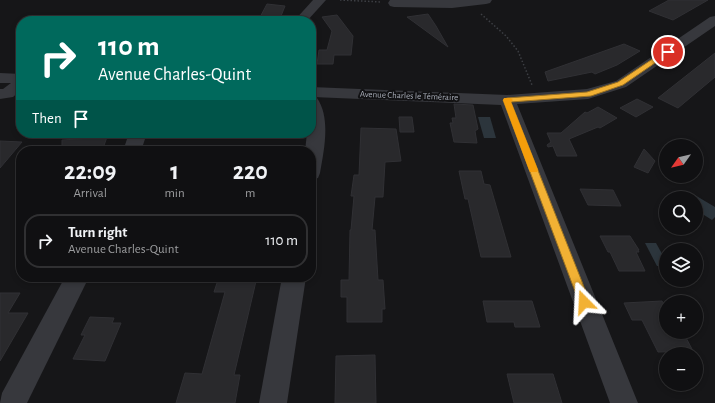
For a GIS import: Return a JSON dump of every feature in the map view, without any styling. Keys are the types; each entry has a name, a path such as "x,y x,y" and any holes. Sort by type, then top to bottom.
{"street":[{"path":"305,16 320,0"},
{"path":"394,3 469,3 486,0"},
{"name":"Avenue Charles le Téméraire","path":"316,92 507,100 588,94 621,84 715,20"},
{"path":"0,78 16,80"},
{"path":"2,97 16,84"},
{"path":"507,100 624,403"},
{"path":"316,114 316,138"},
{"path":"12,403 74,282"},
{"path":"273,403 293,282"}],"path":[{"path":"340,0 394,3"},
{"path":"469,3 506,36 518,51 537,98"}],"shaded area":[{"path":"478,117 490,117 496,138 484,138"},
{"path":"703,200 715,207 715,217 712,220 703,214"},
{"path":"645,243 656,243 659,248 659,266 657,266"}],"building":[{"path":"669,0 708,0 673,20 649,11"},
{"path":"267,4 285,6 281,16 261,16"},
{"path":"428,14 436,26 448,47 407,17"},
{"path":"337,15 353,36 351,55 334,55 333,64 317,64 319,50 327,50 332,31 322,17"},
{"path":"624,44 640,51 617,65 595,74 592,72 548,81 545,72"},
{"path":"715,53 715,77 678,108 658,98"},
{"path":"637,99 653,107 636,117 620,108"},
{"path":"454,104 473,105 478,129 475,131 477,143 454,142 450,123 453,123 452,118 456,118"},
{"path":"598,107 617,118 600,128 598,127 569,139 577,156 557,156 553,146 548,147 547,145 551,142 547,133 561,133 585,112 587,113"},
{"path":"399,117 412,117 414,132 400,132"},
{"path":"361,128 396,129 401,161 385,162 383,197 375,197 372,230 375,230 378,280 383,280 385,309 382,309 382,322 347,322 347,297 341,297 341,280 349,280 350,230 354,196 351,196 354,175 359,175"},
{"path":"107,138 104,146 62,146 62,140"},
{"path":"0,141 22,142 19,146 16,146 16,149 0,168"},
{"path":"644,149 655,161 648,173 634,167"},
{"path":"459,171 481,171 484,184 490,185 511,257 481,257 468,199 465,199"},
{"path":"580,189 613,190 621,206 588,205"},
{"path":"600,236 630,236 639,250 639,252 636,252 645,271 619,271"},
{"path":"217,282 256,282 234,375 240,375 235,403 176,403 185,373 202,374 225,292 214,292"},
{"path":"0,293 20,293 8,313 28,313 0,361"},
{"path":"483,301 532,301 540,327 515,327 514,322 487,322"},
{"path":"659,301 659,339 687,339 691,347 659,347 658,352 642,320 632,320 624,303"},
{"path":"90,317 114,318 112,323 121,323 105,361 73,359 85,335 81,335"},
{"path":"375,355 376,403 335,403 336,356"},
{"path":"507,374 553,374 562,403 514,403"}],"slow traffic":[{"path":"510,100 507,100 534,170"}],"route":[{"path":"584,302 507,100 588,94 621,84 668,52"}]}
